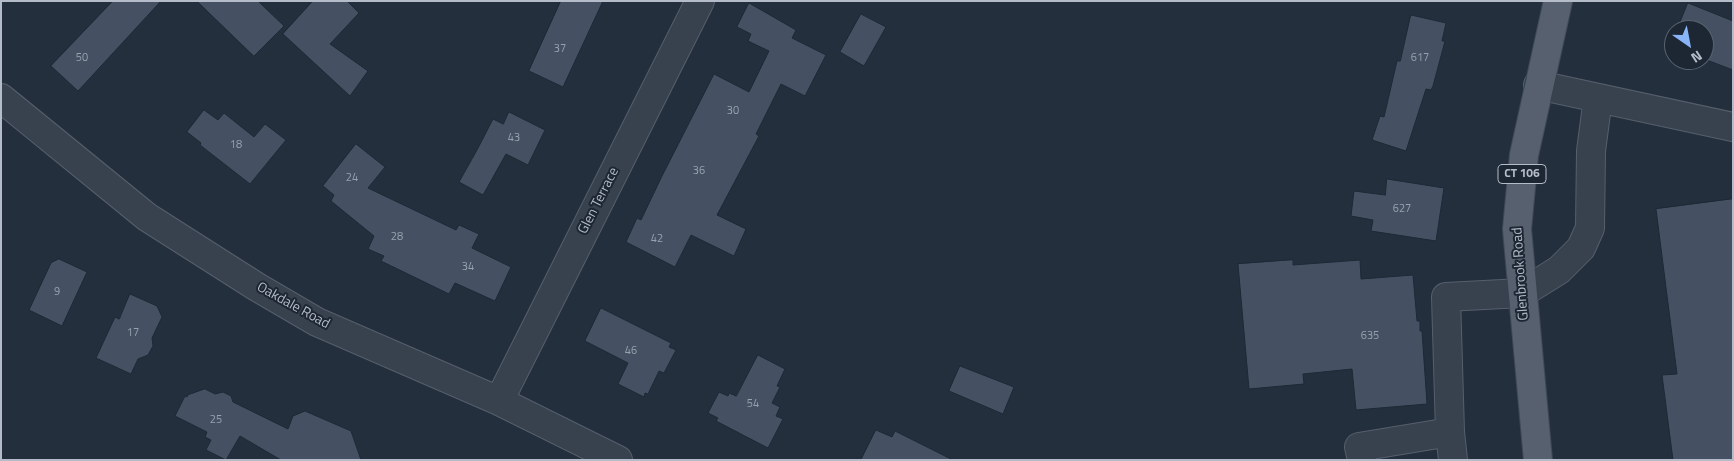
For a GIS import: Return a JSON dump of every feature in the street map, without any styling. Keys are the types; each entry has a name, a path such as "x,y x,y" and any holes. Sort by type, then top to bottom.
{"main road":[{"name":"Glenbrook Road","path":"1538,460 1517,229 1524,155 1558,1"}],"street":[{"name":"Glen Terrace","path":"499,401 700,1"},
{"path":"1538,85 1733,127"},
{"name":"Oakdale Road","path":"1,98 147,217 257,287 317,322 499,401 618,460"},
{"path":"1453,460 1450,432 1446,298 1522,293 1560,270 1581,248 1590,228 1591,151 1598,98"},
{"path":"1362,460 1359,447 1450,432"}],"building":[{"path":"113,1 161,1 78,91 51,66"},
{"path":"197,1 258,1 284,26 254,56"},
{"path":"313,1 347,1 359,13 330,44 368,71 350,96 283,34"},
{"path":"561,1 603,1 563,87 529,71"},
{"path":"749,3 796,30 792,38 826,55 805,96 781,84 756,134 759,136 717,215 746,229 734,256 691,235 675,267 626,242 637,218 641,220 714,74 749,92 769,51 748,41 751,34 737,27"},
{"path":"1688,3 1733,21 1733,70 1714,63 1714,20 1681,20"},
{"path":"861,14 886,27 864,66 840,52"},
{"path":"1411,15 1446,23 1442,41 1445,41 1433,86 1431,90 1426,89 1406,151 1372,140 1380,116 1384,117 1397,61 1400,61"},
{"path":"204,110 218,120 224,113 254,137 265,124 286,140 250,184 200,145 201,143 187,132"},
{"path":"509,112 545,130 528,165 506,154 483,195 459,182 493,119 503,124"},
{"path":"356,144 385,167 368,188 456,230 459,225 479,234 472,248 511,267 495,301 455,283 449,294 381,261 384,256 368,249 374,236 331,201 334,195 323,186"},
{"path":"1387,179 1444,188 1436,241 1371,231 1373,220 1351,216 1354,191 1385,195"},
{"path":"1733,199 1733,460 1673,460 1662,375 1677,374 1656,209"},
{"path":"59,259 87,272 62,326 29,310 51,263"},
{"path":"1293,260 1293,265 1360,260 1361,279 1413,275 1417,321 1420,321 1420,331 1422,331 1427,404 1356,410 1352,369 1303,374 1304,384 1249,389 1238,264"},
{"path":"130,294 157,306 162,317 152,338 153,346 148,355 138,359 131,374 96,358 115,317 119,319"},
{"path":"601,308 671,343 669,347 676,350 664,373 659,371 648,394 645,393 644,397 618,384 628,363 585,341"},
{"path":"758,355 785,369 777,386 780,387 772,403 780,407 776,416 783,419 768,448 716,421 718,418 708,413 719,392 728,396 729,393 736,396"},
{"path":"960,366 1014,387 1003,414 949,391"},
{"path":"205,389 215,394 223,392 231,396 233,402 288,429 293,416 305,411 351,431 361,460 281,460 240,436 226,460 206,450 211,440 205,437 207,432 175,416 185,396 187,397"},
{"path":"876,430 892,437 895,431 953,460 861,460"}]}
